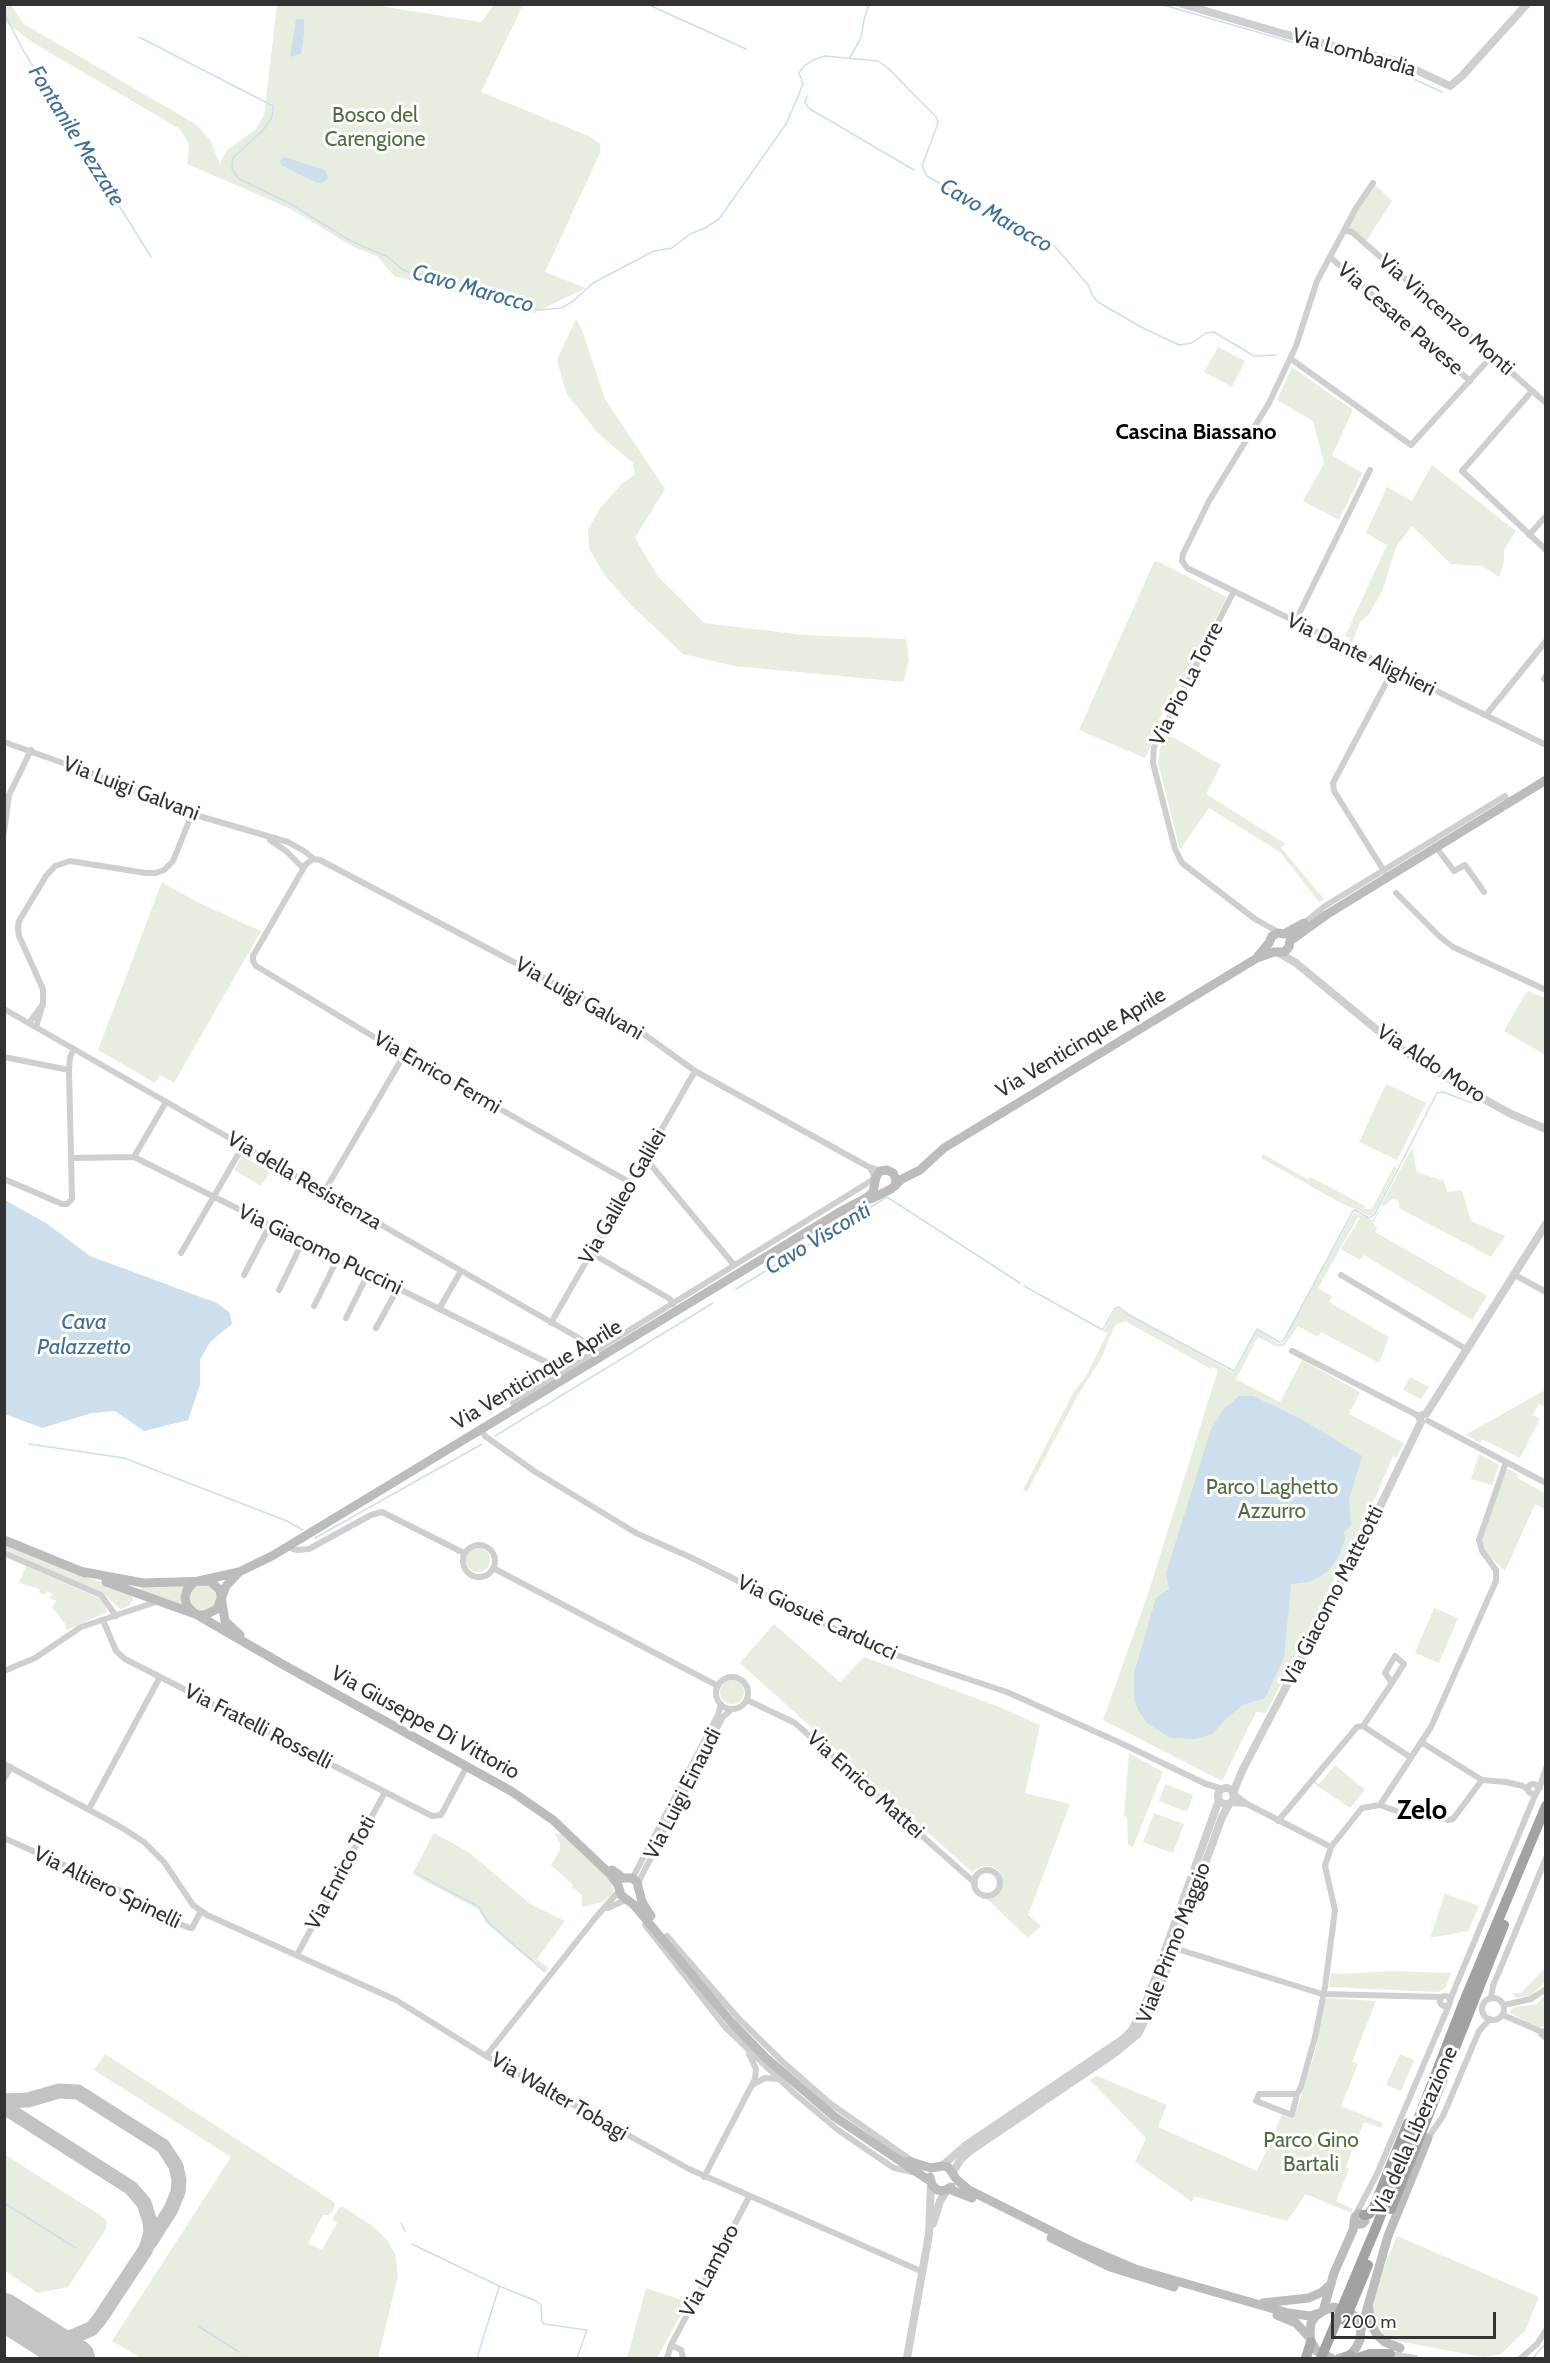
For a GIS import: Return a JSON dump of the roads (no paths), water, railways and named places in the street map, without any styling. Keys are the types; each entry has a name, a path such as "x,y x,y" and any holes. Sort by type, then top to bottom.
{"highway":[{"path":"1329,2358 1441,2058 1545,1806"},
{"path":"1321,2358 1348,2302 1440,2087 1545,1825"},
{"path":"1360,2218 1369,2214 1374,2207 1415,2107 1441,2058"},
{"path":"1428,2138 1440,2087"}],"main road":[{"path":"1326,915 1304,923 1286,938 1284,952 1273,947 1274,934 1286,938 1326,915 1545,780"},
{"name":"Via Venticinque Aprile","path":"895,1186 904,1178 920,1170 944,1148 1273,947"},
{"name":"Via Venticinque Aprile","path":"898,1173 927,1163"},
{"path":"888,1170 898,1173 895,1186 885,1191 878,1188 877,1177 888,1170"},
{"name":"Via Venticinque Aprile","path":"79,1571 143,1583 176,1583 238,1572 287,1547 481,1431 514,1406 561,1377 872,1194 877,1177"},
{"name":"Via Venticinque Aprile","path":"852,1206 862,1204 885,1191"},
{"path":"4,1540 79,1571"},
{"name":"Via Giuseppe Di Vittorio","path":"79,1571 194,1613 511,1791 554,1820 610,1874 622,1896 641,1913 730,2022 766,2058 818,2103 886,2152 918,2169 937,2190 948,2189 966,2195 1110,2267 1279,2315 1296,2323 1321,2354 1329,2358"},
{"name":"Via Venticinque Aprile","path":"221,1598 228,1584 238,1572"},
{"path":"200,1580 208,1580 220,1590 221,1598 218,1607 206,1616 194,1613 187,1605 185,1594 191,1584 200,1580"},
{"name":"Via Giuseppe Di Vittorio","path":"221,1598 225,1621 241,1636 516,1788 582,1838 613,1871 634,1882 643,1906 667,1936 688,1969"},
{"path":"619,1889 634,1882 636,1896 628,1899"},
{"name":"Via della Liberazione","path":"1349,2356 1360,2340 1368,2303 1388,2236 1428,2138"},
{"path":"931,2183 931,2173 939,2167"},
{"name":"Via Giuseppe Di Vittorio","path":"918,2169 948,2167 961,2184 974,2193 1111,2260 1146,2272 1302,2315 1321,2312 1348,2302"},
{"path":"948,2189 953,2184 954,2175"},
{"name":"Via della Liberazione","path":"1311,2340 1311,2324 1321,2312 1332,2280 1360,2218"},
{"path":"1332,2280 1335,2300 1348,2302 1361,2330"},
{"path":"1257,2304 1309,2298 1322,2292 1332,2280"},
{"path":"1368,2303 1370,2322 1377,2335 1385,2342 1400,2348"},
{"path":"1306,2358 1311,2340"},
{"path":"1349,2356 1390,2354"}],"street":[{"name":"Via Lombardia","path":"1182,4 1284,34 1399,62 1450,86 1462,76 1527,4"},
{"path":"1373,183 1356,208 1310,300 1291,358 1412,445 1492,356"},
{"name":"Via Vincenzo Monti","path":"1346,231 1352,232 1545,402"},
{"name":"Via Cesare Pavese","path":"1330,258 1470,381"},
{"name":"Via Dante Alighieri","path":"1291,358 1246,443 1209,501 1182,559 1187,568 1545,745"},
{"path":"1532,390 1462,471 1545,550"},
{"path":"1295,622 1370,470"},
{"path":"1528,535 1545,516"},
{"name":"Via Pio La Torre","path":"1234,591 1152,755 1179,858 1196,875 1255,919 1286,938"},
{"path":"1486,715 1545,641"},
{"path":"1384,871 1332,785 1393,670"},
{"name":"Via Luigi Galvani","path":"4,742 31,750 192,814 267,838 288,842 304,851 311,860 320,860 627,1022 695,1071 870,1168 877,1177"},
{"path":"4,832 9,795 31,750"},
{"path":"1304,923 1325,906 1505,796 1509,803"},
{"path":"36,1027 43,1004 43,989 19,936 18,928 51,870 70,861 146,873 164,870 173,861 192,814"},
{"name":"Via Luigi Galvani","path":"267,838 303,868"},
{"path":"1436,847 1454,871 1465,864 1484,892"},
{"path":"296,861 299,853 304,851"},
{"path":"303,868 311,860"},
{"name":"Via Enrico Fermi","path":"303,868 253,956 253,961 261,970 404,1055 631,1183"},
{"path":"1396,893 1453,947 1545,990"},
{"name":"Via Pio La Torre","path":"1255,919 1264,928 1273,947"},
{"name":"Via Aldo Moro","path":"1286,938 1290,954 1296,963"},
{"name":"Via Aldo Moro","path":"1273,947 1296,963 1399,1048 1490,1102 1545,1129"},
{"path":"29,1023 43,1004"},
{"name":"Via della Resistenza","path":"4,1009 577,1337 596,1356"},
{"path":"4,1179 62,1204 70,1202 73,1195 69,1070 70,1057 74,1049"},
{"path":"324,1192 404,1055"},
{"path":"4,1057 69,1070"},
{"name":"Via Galileo Galilei","path":"551,1323 695,1071"},
{"path":"134,1157 166,1102"},
{"path":"181,1253 243,1146"},
{"name":"Via Giacomo Puccini","path":"72,1158 134,1157 552,1365 561,1377"},
{"path":"644,1161 650,1164 734,1265"},
{"path":"581,1359 596,1356 734,1265 877,1177"},
{"name":"Via Giacomo Matteotti","path":"1229,1791 1359,1550 1424,1418 1545,1224"},
{"path":"244,1275 270,1225"},
{"path":"279,1290 303,1241"},
{"path":"591,1253 670,1299 673,1304"},
{"path":"314,1306 338,1258"},
{"path":"439,1309 461,1271"},
{"path":"346,1318 368,1274"},
{"path":"1513,1274 1545,1293"},
{"path":"1341,1275 1466,1349"},
{"path":"376,1328 398,1288"},
{"path":"561,1377 578,1366 581,1359 584,1351 577,1337"},
{"path":"1292,1351 1545,1483"},
{"name":"Via Giosuè Carducci","path":"481,1431 534,1471 636,1533 692,1558 869,1646 1007,1692 1206,1784 1229,1791 1247,1804 1331,1847"},
{"path":"1380,1805 1431,1727 1496,1581 1496,1570 1482,1551 1479,1540 1506,1462"},
{"path":"287,1547 296,1550 309,1549 371,1515 382,1512 464,1553"},
{"path":"475,1545 488,1548 494,1555 493,1568 483,1577 471,1575 463,1566 464,1553 475,1545"},
{"path":"4,1553 101,1595 116,1616"},
{"path":"493,1568 718,1686"},
{"path":"132,1609 137,1602 137,1588 143,1583"},
{"path":"4,1671 35,1658 76,1630 160,1600"},
{"name":"Via Fratelli Rosselli","path":"103,1620 120,1657 432,1816 441,1815 467,1766"},
{"path":"89,1809 160,1677"},
{"path":"725,1678 740,1678 748,1690 747,1700 741,1706 732,1709 721,1704 717,1695 718,1686 725,1678"},
{"path":"1363,1726 1392,1683"},
{"name":"Via Enrico Mattei","path":"747,1700 795,1723 975,1882"},
{"name":"Via Luigi Einaudi","path":"634,1882 718,1715 721,1704"},
{"name":"Via Luigi Einaudi","path":"634,1882 723,1717 732,1709"},
{"path":"1278,1821 1357,1727 1363,1726 1410,1757"},
{"path":"1421,1742 1482,1780 1501,1781 1531,1789"},
{"path":"4,1779 8,1766 126,1830 164,1862 188,1898 201,1911"},
{"name":"Via della Liberazione","path":"1360,2218 1366,2195 1377,2174 1439,2025 1445,2001 1458,1980 1531,1804 1531,1789 1544,1771"},
{"path":"1297,2094 1259,2094 1256,2101 1292,2115 1301,2087 1315,2037 1325,1987 1335,1910 1325,1866 1331,1847 1358,1810 1366,1806 1380,1805 1415,1816 1425,1811 1448,1820 1453,1819 1482,1780"},
{"name":"Via Giosuè Carducci","path":"1206,1784 1223,1804 1247,1804"},
{"path":"1218,1799 1219,1792 1229,1791 1230,1803"},
{"name":"Via Enrico Toti","path":"297,1955 385,1792"},
{"name":"Viale Primo Maggio","path":"954,2175 960,2160 970,2151 1115,2053 1138,2034 1158,1994 1218,1799"},
{"name":"Viale Primo Maggio","path":"939,2167 966,2145 1128,2034 1141,2014 1171,1948 1230,1803"},
{"name":"Via Altiero Spinelli","path":"4,1838 143,1901 172,1921 190,1928 201,1911"},
{"path":"1491,1998 1493,1986 1545,1858"},
{"path":"988,1870 998,1876 1000,1883 997,1892 989,1896 981,1894 975,1882 980,1872 988,1870"},
{"path":"486,2056 619,1889"},
{"path":"599,1913 628,1899"},
{"name":"Via Walter Tobagi","path":"201,1911 396,2000 486,2056 704,2177 923,2272"},
{"name":"Via Giuseppe Di Vittorio","path":"641,1913 651,1934 741,2043 779,2079 826,2120 894,2168 918,2169"},
{"name":"Via Giuseppe Di Vittorio","path":"667,1936 739,2019 783,2062 831,2103 918,2169"},
{"path":"1171,1948 1322,1994 1425,1997 1445,2001"},
{"path":"1504,2005 1531,1999 1545,1989"},
{"path":"1491,1998 1498,1999 1504,2005 1503,2014 1497,2019 1485,2016 1483,2009 1485,2002 1491,1998"},
{"path":"1503,2014 1544,2034"},
{"name":"Via della Liberazione","path":"1428,2138 1443,2116 1479,2031 1490,2019"},
{"path":"741,2043 756,2069 752,2087"},
{"path":"704,2177 752,2087 756,2082 765,2078 779,2079"},
{"path":"907,2358 929,2234 931,2183"},
{"path":"929,2234 940,2201 948,2189"},
{"name":"Via Lambro","path":"667,2358 671,2345 749,2197"},
{"path":"1521,2358 1537,2344 1545,2330"},
{"path":"671,2345 681,2350 683,2358"},
{"path":"1390,2354 1415,2358"}],"water":[{"path":"296,19 304,19 301,54 290,57"},
{"path":"284,157 325,170 328,178 322,183 317,183 281,165 280,161"},
{"name":"Cava Palazzetto","path":"5,1200 46,1223 90,1256 217,1303 230,1313 232,1324 210,1342 200,1360 200,1385 188,1420 144,1431 115,1411 92,1413 42,1428 5,1414"},
{"name":"Parco Laghetto Azzurro","path":"1239,1396 1253,1396 1303,1420 1362,1456 1349,1500 1351,1525 1344,1533 1345,1539 1338,1558 1329,1570 1308,1582 1291,1584 1284,1658 1265,1698 1243,1705 1212,1734 1195,1739 1170,1738 1147,1723 1139,1711 1134,1700 1134,1673 1156,1598 1169,1589 1166,1573 1211,1429 1224,1409"}],"waterway":[{"path":"647,4 746,49"},
{"name":"Cavo Marocco","path":"850,57 861,38 869,4"},
{"path":"1160,4 1292,42 1383,65 1442,92"},
{"name":"Fontanile Mezzate","path":"4,13 24,52 151,257"},
{"name":"Cavo Marocco","path":"139,37 273,106 272,117 263,130 233,158 232,169 239,179 289,203 351,241 388,257 403,270 539,310 561,308 572,302 593,283 654,251 672,248 690,234 719,219 786,124 803,83 799,73 804,66 825,56 878,61 888,68 937,118 938,123 922,166 927,176 1024,232 1051,242 1089,286 1098,302 1141,327 1179,345 1192,343 1206,333 1214,332 1254,356 1276,355"},
{"path":"807,96 805,103 810,109 914,170"},
{"path":"1024,1286 1101,1329 1115,1308 1119,1307 1129,1315 1234,1371 1257,1329 1279,1342 1283,1341 1353,1211 1369,1218 1375,1214 1437,1093 1443,1092 1472,1103"},
{"name":"Cavo Visconti","path":"736,1289 887,1197 1020,1283"},
{"path":"495,1436 713,1303"},
{"path":"29,1444 124,1458 287,1521 303,1530"},
{"path":"315,1538 482,1444"},
{"path":"416,1873 479,1907 488,1922 544,1971"},
{"path":"4,2203 76,2248"},
{"path":"401,2223 405,2231"},
{"path":"412,2244 499,2286 536,2301 541,2305 544,2324 587,2330 577,2358"},
{"path":"477,2358 499,2287"},
{"path":"198,2326 239,2352"},
{"path":"1533,2358 1546,2343"}],"district":[{"name":"Cascina Biassano","path":"1196,433"},
{"name":"Zelo","path":"1422,1811"}],"park label":[{"name":"Bosco del Carengione","path":"375,128"},
{"name":"Parco Gino Bartali","path":"1311,2153"}]}
